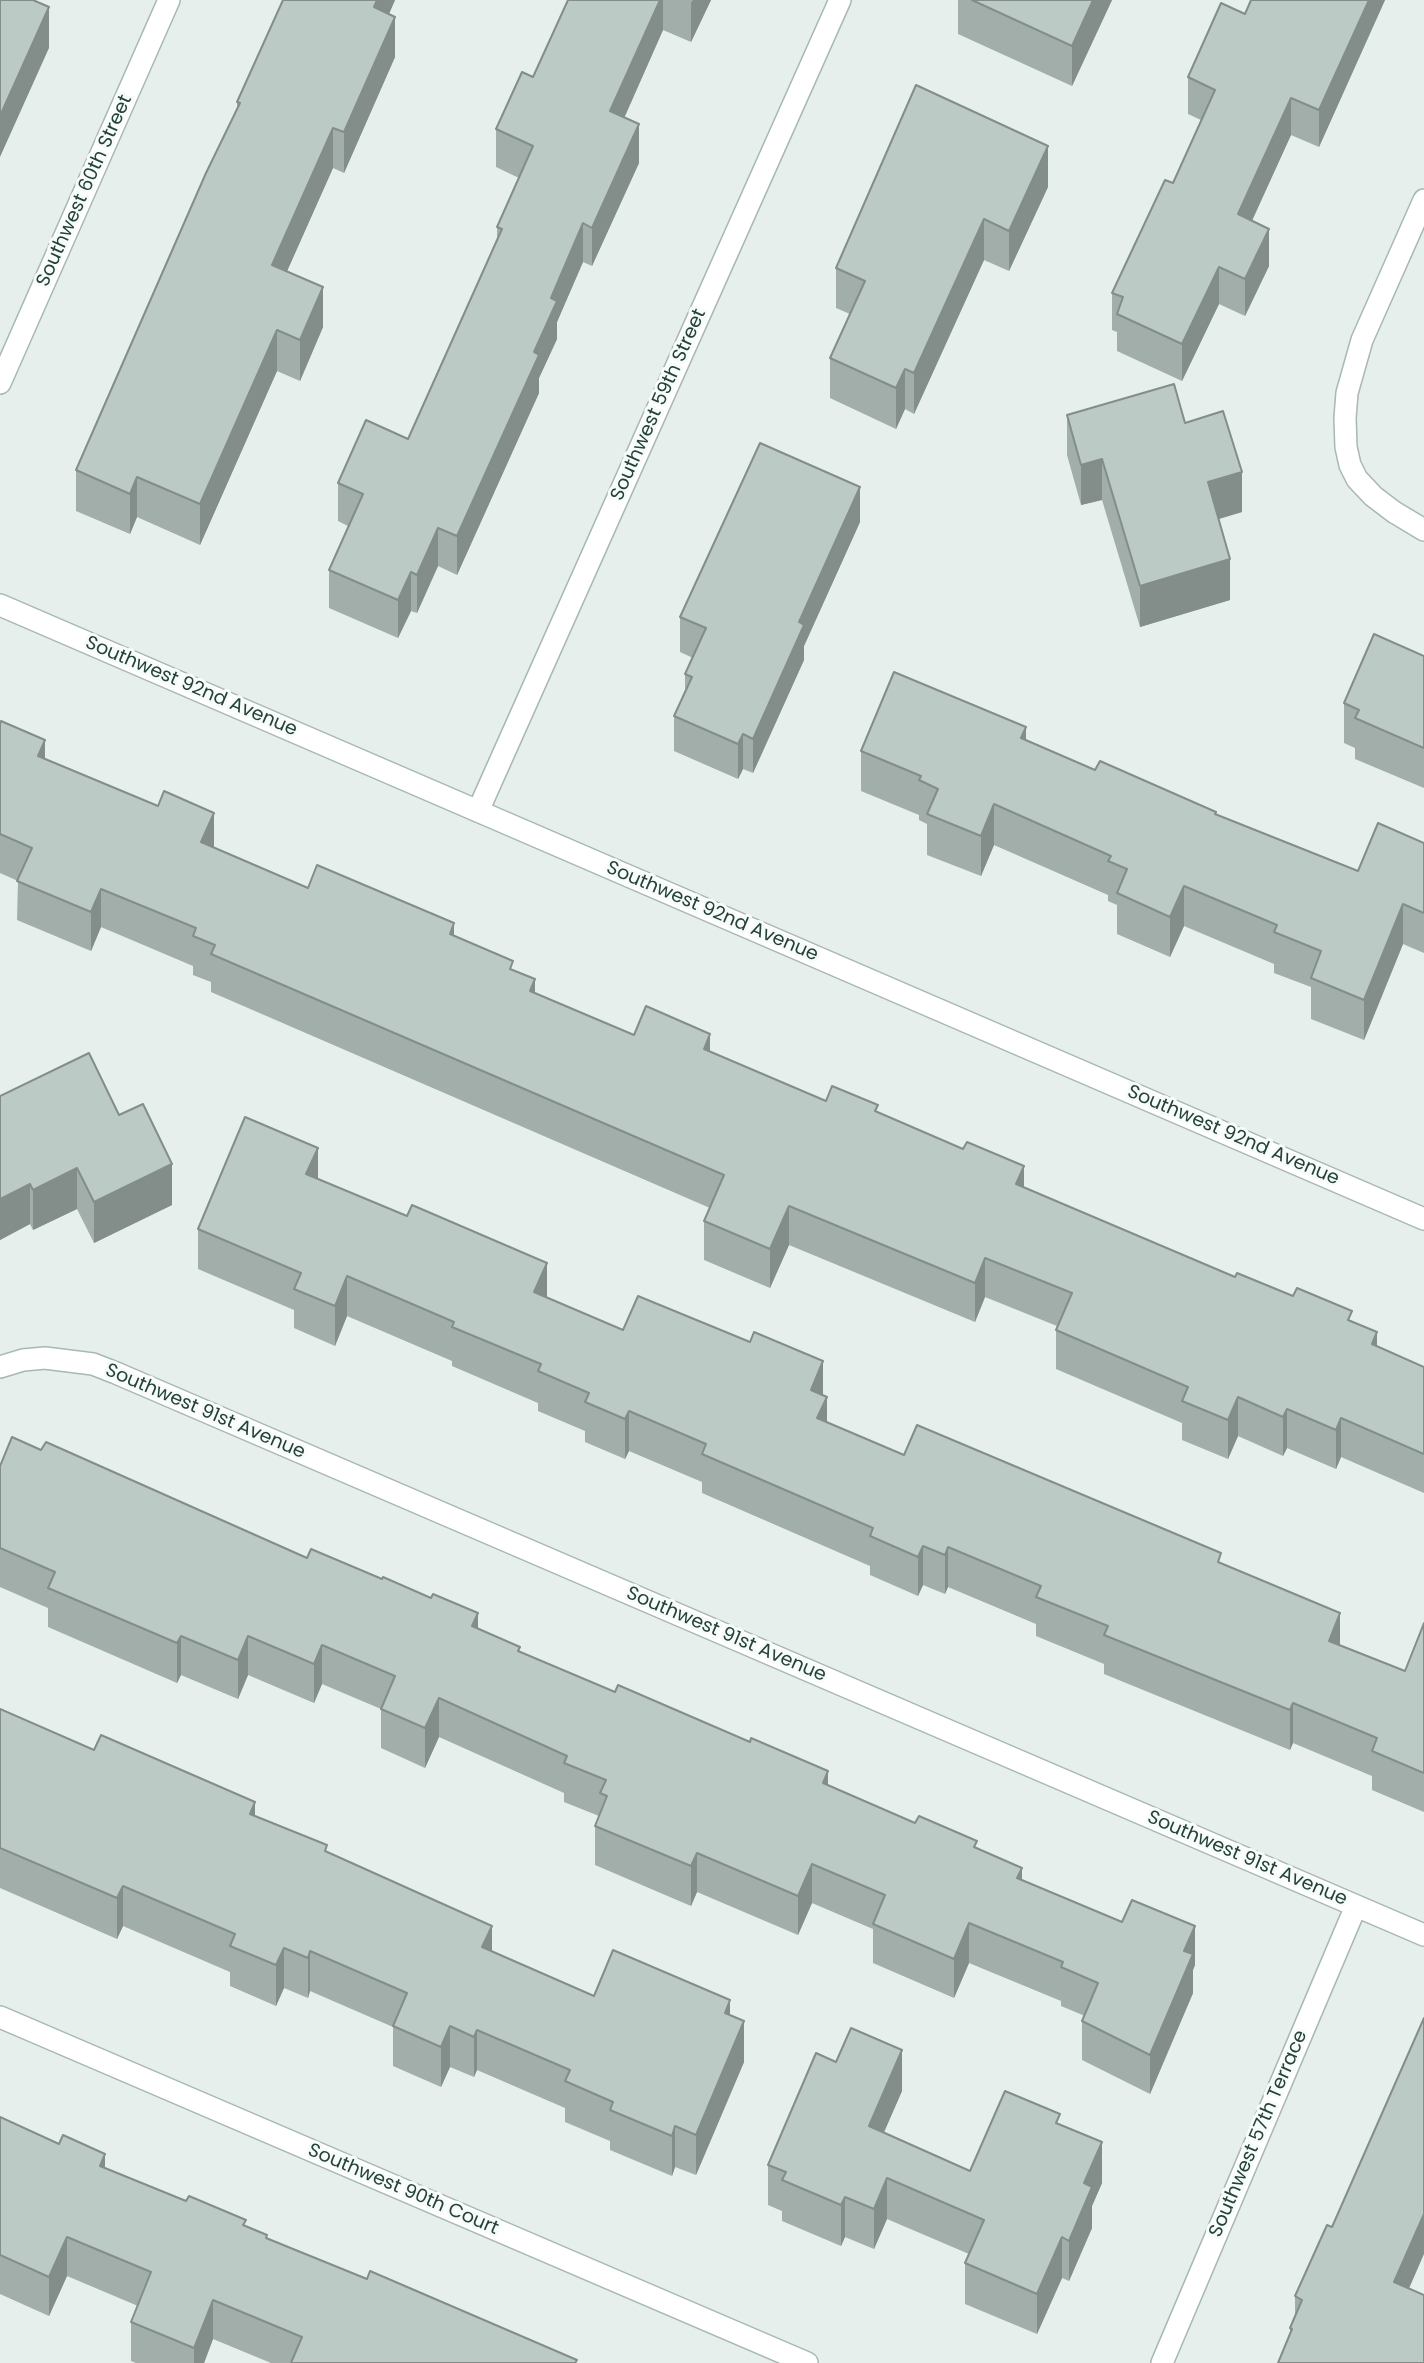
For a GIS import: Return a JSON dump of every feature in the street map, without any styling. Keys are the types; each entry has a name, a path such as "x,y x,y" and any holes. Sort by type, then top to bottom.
{"street":[{"name":"Southwest 60th Street","path":"0,383 169,0"},
{"name":"Southwest 59th Street","path":"478,811 840,0"},
{"path":"1424,200 1373,312 1353,366 1345,418 1346,447 1357,479 1394,512 1424,530"},
{"name":"Southwest 92nd Avenue","path":"0,605 1424,1219"},
{"name":"Southwest 91st Avenue","path":"0,1367 23,1360 45,1358 93,1364 116,1373 1424,1936"},
{"name":"Southwest 57th Terrace","path":"1162,2363 1356,1906"},
{"name":"Southwest 90th Court","path":"0,2017 807,2363"}],"building":[{"path":"0,0 33,0 49,7 0,116"},
{"path":"283,0 377,0 374,7 395,17 344,132 333,128 272,265 323,287 300,340 277,330 200,504 137,477 130,494 76,470 206,173 240,103 237,102"},
{"path":"568,0 660,0 610,111 639,124 592,228 583,223 551,298 557,301 534,352 539,355 457,536 438,528 417,575 411,572 398,600 329,570 363,494 338,483 366,420 408,439 502,229 497,227 533,146 496,129 522,72 533,77"},
{"path":"972,0 1093,0 1072,46"},
{"path":"1251,0 1369,0 1319,110 1291,98 1238,214 1269,229 1245,279 1219,267 1182,344 1117,314 1123,297 1112,293 1165,180 1173,183 1215,90 1188,77 1221,3 1245,14"},
{"path":"916,85 1048,146 1009,231 984,219 914,373 905,369 896,388 830,358 865,281 836,268"},
{"path":"1174,384 1185,423 1223,411 1242,472 1208,482 1230,559 1140,586 1102,459 1081,465 1067,415"},
{"path":"760,443 860,487 799,622 804,625 753,739 743,734 738,744 674,716 692,677 685,674 706,628 680,617"},
{"path":"1374,634 1424,656 1424,748 1355,718 1359,710 1344,703"},
{"path":"894,672 1026,727 1021,738 1095,770 1100,761 1216,812 1215,814 1358,871 1378,823 1424,843 1424,913 1403,904 1364,1000 1311,978 1321,951 1274,932 1277,925 1184,886 1170,917 1117,893 1127,869 1108,861 1111,856 994,804 981,836 927,814 938,789 919,780 921,776 861,751"},
{"path":"1,721 45,740 38,756 158,806 164,791 214,813 201,842 308,888 317,865 454,923 450,934 513,961 510,969 535,979 530,991 634,1035 646,1006 710,1034 704,1049 826,1101 832,1086 878,1105 875,1111 963,1149 967,1142 1024,1166 1016,1184 1235,1277 1237,1273 1293,1296 1297,1288 1352,1311 1348,1320 1377,1332 1372,1344 1424,1367 1424,1454 1341,1418 1336,1430 1287,1409 1283,1417 1238,1397 1228,1420 1182,1401 1188,1387 1056,1330 1072,1293 985,1258 975,1283 789,1206 770,1249 704,1221 724,1175 211,954 215,945 193,936 196,928 101,889 91,912 17,881 32,848 0,834"},
{"path":"89,1053 119,1115 143,1104 172,1164 94,1202 77,1168 33,1190 30,1184 0,1199 0,1096"},
{"path":"245,1117 318,1148 306,1174 407,1216 412,1205 547,1263 534,1292 623,1330 638,1296 750,1342 754,1332 823,1361 811,1390 827,1397 817,1418 904,1455 917,1425 1221,1553 1218,1562 1340,1613 1329,1641 1405,1671 1424,1623 1424,1773 1372,1751 1377,1738 1293,1703 1290,1710 1104,1635 1108,1626 1036,1597 1041,1586 948,1547 945,1555 923,1546 918,1557 870,1536 873,1528 702,1454 706,1444 629,1411 625,1419 585,1402 589,1393 538,1371 541,1364 452,1327 454,1322 347,1276 335,1306 294,1289 301,1273 198,1229"},
{"path":"12,1437 41,1450 46,1442 307,1558 311,1549 431,1598 433,1594 478,1613 472,1626 520,1647 518,1651 615,1692 618,1685 750,1742 751,1738 828,1771 823,1783 915,1823 919,1816 977,1841 974,1847 1022,1868 1017,1878 1122,1922 1132,1900 1195,1926 1184,1951 1193,1954 1150,2055 1082,2021 1098,1983 1061,1967 1063,1962 969,1923 954,1959 873,1924 885,1895 812,1864 798,1896 697,1853 691,1866 595,1826 607,1796 600,1793 606,1780 564,1763 567,1756 439,1698 425,1728 381,1709 395,1676 322,1645 314,1664 248,1636 238,1660 181,1636 177,1643 48,1588 55,1572 0,1548 0,1466"},
{"path":"0,1709 94,1750 101,1735 255,1802 250,1814 327,1845 325,1851 492,1926 482,1947 594,1996 613,1950 730,2000 725,2013 744,2021 696,2135 675,2126 672,2136 610,2110 613,2102 565,2081 570,2070 477,2030 474,2037 450,2026 441,2047 393,2026 407,1993 310,1951 308,1958 284,1948 276,1965 230,1946 235,1934 123,1886 117,1898 0,1848"},
{"path":"1424,2018 1424,2214 1394,2282 1424,2295 1424,2363 1278,2363 1302,2300 1295,2296 1327,2225 1332,2227"},
{"path":"851,2028 902,2050 869,2126 970,2171 1005,2091 1060,2114 1056,2123 1102,2142 1084,2183 1092,2187 1069,2241 1062,2237 1037,2294 965,2263 984,2220 887,2178 874,2209 845,2197 841,2205 782,2180 786,2172 768,2165 816,2053 836,2062"},
{"path":"0,2117 59,2144 63,2135 105,2154 100,2166 186,2201 189,2196 246,2220 243,2225 267,2235 266,2238 367,2279 370,2271 577,2360 575,2363 291,2363 302,2337 213,2300 194,2348 131,2322 151,2272 67,2237 49,2277 0,2255"}]}
